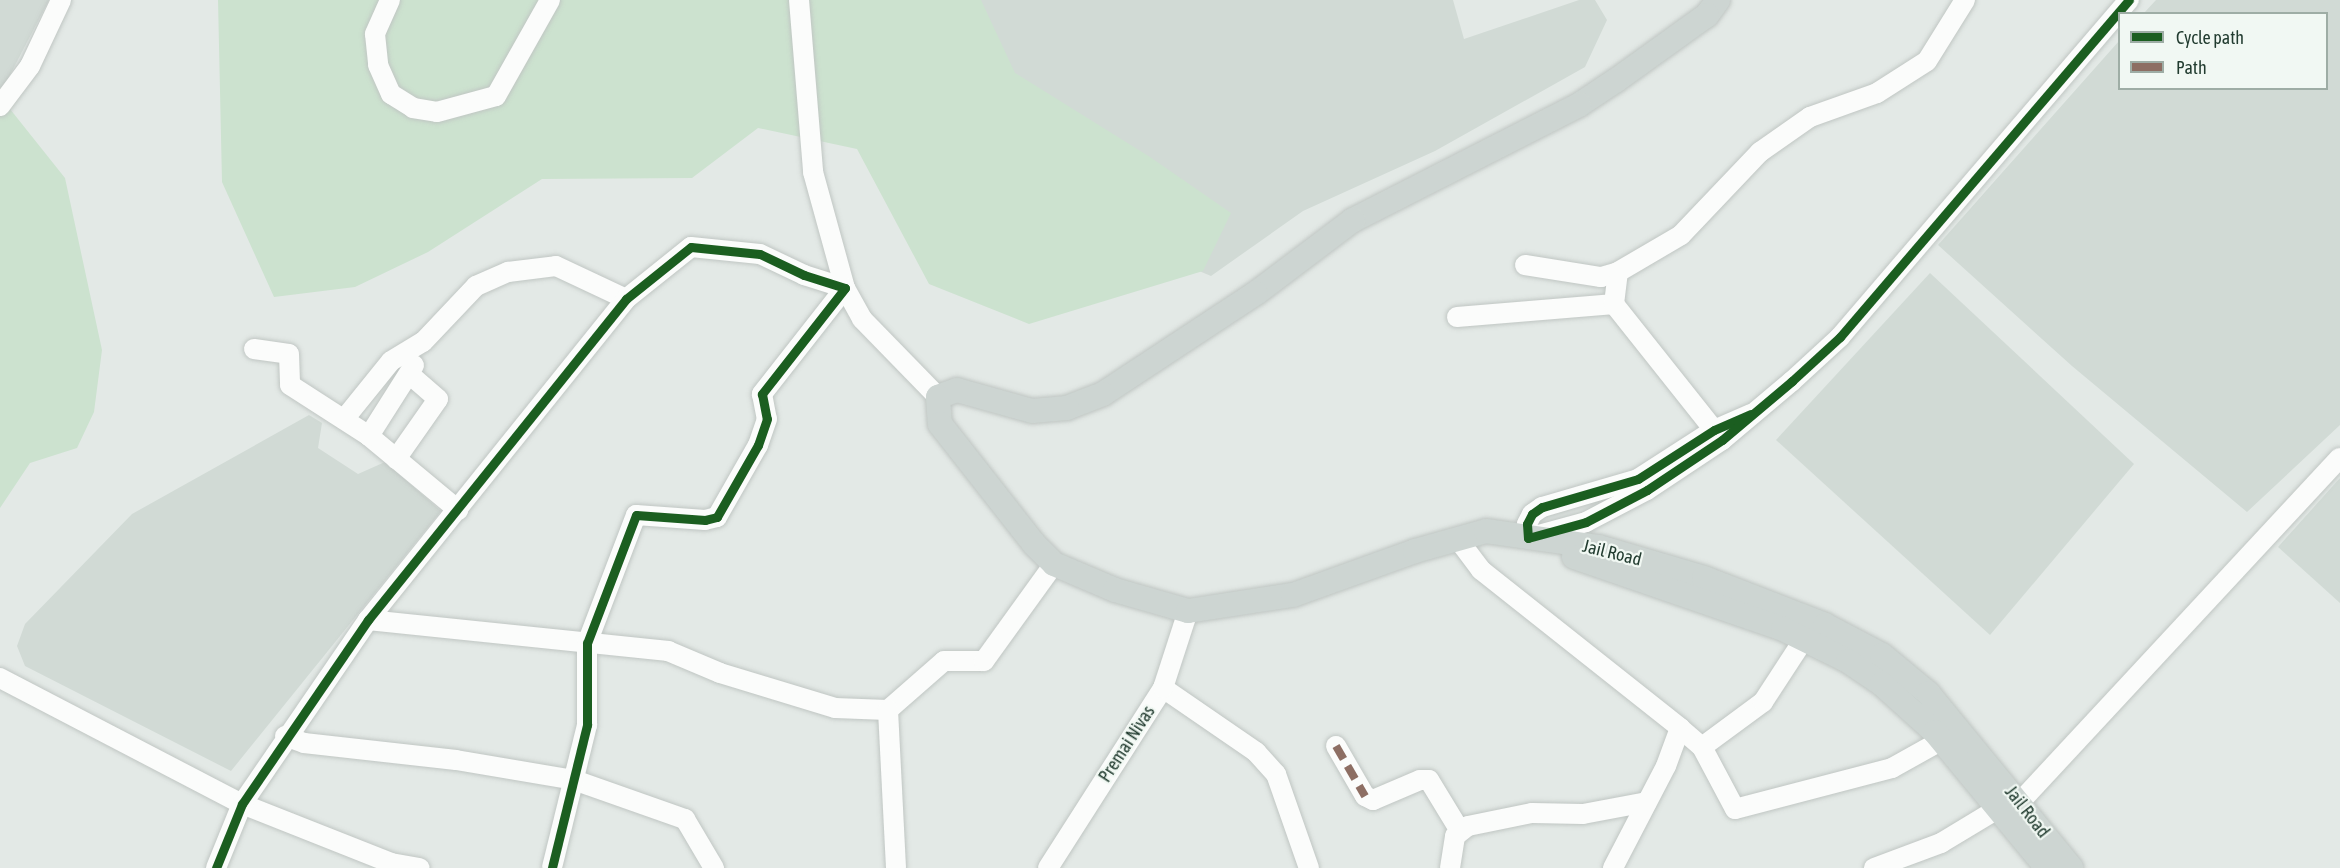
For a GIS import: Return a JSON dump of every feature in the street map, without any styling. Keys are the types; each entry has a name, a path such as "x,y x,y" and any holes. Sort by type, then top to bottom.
{"main road":[{"path":"1528,538 1486,531 1456,538 1293,595 1188,611 1115,590 1054,564 1034,544 940,424 938,397 957,390 1032,411 1067,408 1103,394 1256,293 1353,220 1579,105 1707,15 1718,0"},
{"name":"Jail Road","path":"1528,538 1542,548 1593,562 1804,639 1848,661 1882,684 2009,805 2071,868"},
{"name":"Jail Road","path":"1528,538 1599,547 1704,579 1825,625 1862,644 1894,665 1928,693 2009,805 2047,868"}],"street":[{"path":"0,106 30,66 61,0"},
{"path":"390,0 375,34 378,65 391,94 413,108 437,112 496,96 550,0"},
{"path":"799,0 813,171 845,288 862,319 938,397"},
{"path":"1526,265 1601,277 1618,272 1681,235 1760,152 1810,117 1877,93 1927,61 1965,0"},
{"path":"2119,12 2129,0"},
{"path":"1718,435 1647,490 1586,522 1528,538 1527,524 1532,514 1542,507 1638,479 1718,435 1751,414 1840,337 2118,13"},
{"path":"216,868 242,804 285,736 368,620 626,298 691,248 760,254 804,275 845,288"},
{"path":"345,418 392,361 423,342 476,286 508,272 556,266 626,298"},
{"path":"1618,272 1614,304 1718,435"},
{"path":"552,868 586,725 586,643 636,514 705,520 717,517 758,445 767,419 762,394 845,288"},
{"path":"1457,317 1614,304"},
{"path":"369,436 410,375 423,342"},
{"path":"254,349 289,354 290,385 345,418 458,510"},
{"path":"396,459 438,399 410,375"},
{"path":"1874,868 1941,843 2009,805 2340,458"},
{"path":"1456,538 1481,570 1702,747 1735,809 1892,768 1942,740"},
{"path":"368,620 668,651 720,673 835,708 888,710 944,661 984,661 1054,564"},
{"name":"Premai Nivas","path":"1048,868 1163,688 1188,611"},
{"path":"1702,747 1763,702 1804,639"},
{"path":"0,678 242,804 391,863 420,868"},
{"path":"1163,688 1256,752 1276,774 1309,868"},
{"path":"888,710 896,868"},
{"path":"1613,868 1647,802 1680,728"},
{"path":"285,736 304,743 456,760 574,780 685,819 707,866"},
{"path":"1336,746 1365,796 1373,800 1420,780 1429,780 1460,831"},
{"path":"1450,868 1455,836 1460,831 1532,813 1583,814 1647,802"}],"shaded area":[{"path":"0,0 49,0 0,94"},
{"path":"888,0 1453,0 1464,39 1579,0 1595,0 1607,20 1585,67 1435,151 1303,211 1211,276 1021,196"},
{"path":"2156,0 2340,0 2340,425 2247,512 2072,366 1938,245 2118,42 2118,90 2328,90 2328,12 2145,12"},
{"path":"1930,273 2134,464 1990,635 1776,440"},
{"path":"309,415 322,423 318,448 358,474 385,462 441,511 231,771 25,666 17,646 25,624 132,514"},
{"path":"2340,478 2340,603 2278,547"}],"green space":[{"path":"218,0 981,0 1015,73 1150,157 1231,213 1203,271 1029,324 929,284 857,149 758,128 692,178 542,179 428,252 355,287 274,297 222,182"},
{"path":"0,107 10,109 65,178 102,350 94,412 77,448 30,463 0,508"}],"marked path":[{"path":"1336,746 1365,796"}],"cycle path":[{"path":"2119,12 2129,0"},
{"path":"1751,414 1714,430 1638,479 1542,507 1532,514 1527,524 1528,538 1586,522 1647,490 1722,440 1792,381 1840,337 2118,13"},
{"path":"216,868 242,804 368,620 626,299 691,247 760,254 804,275 845,288 762,394 767,419 758,445 717,517 705,520 636,515 587,643 587,725 552,868"}]}
